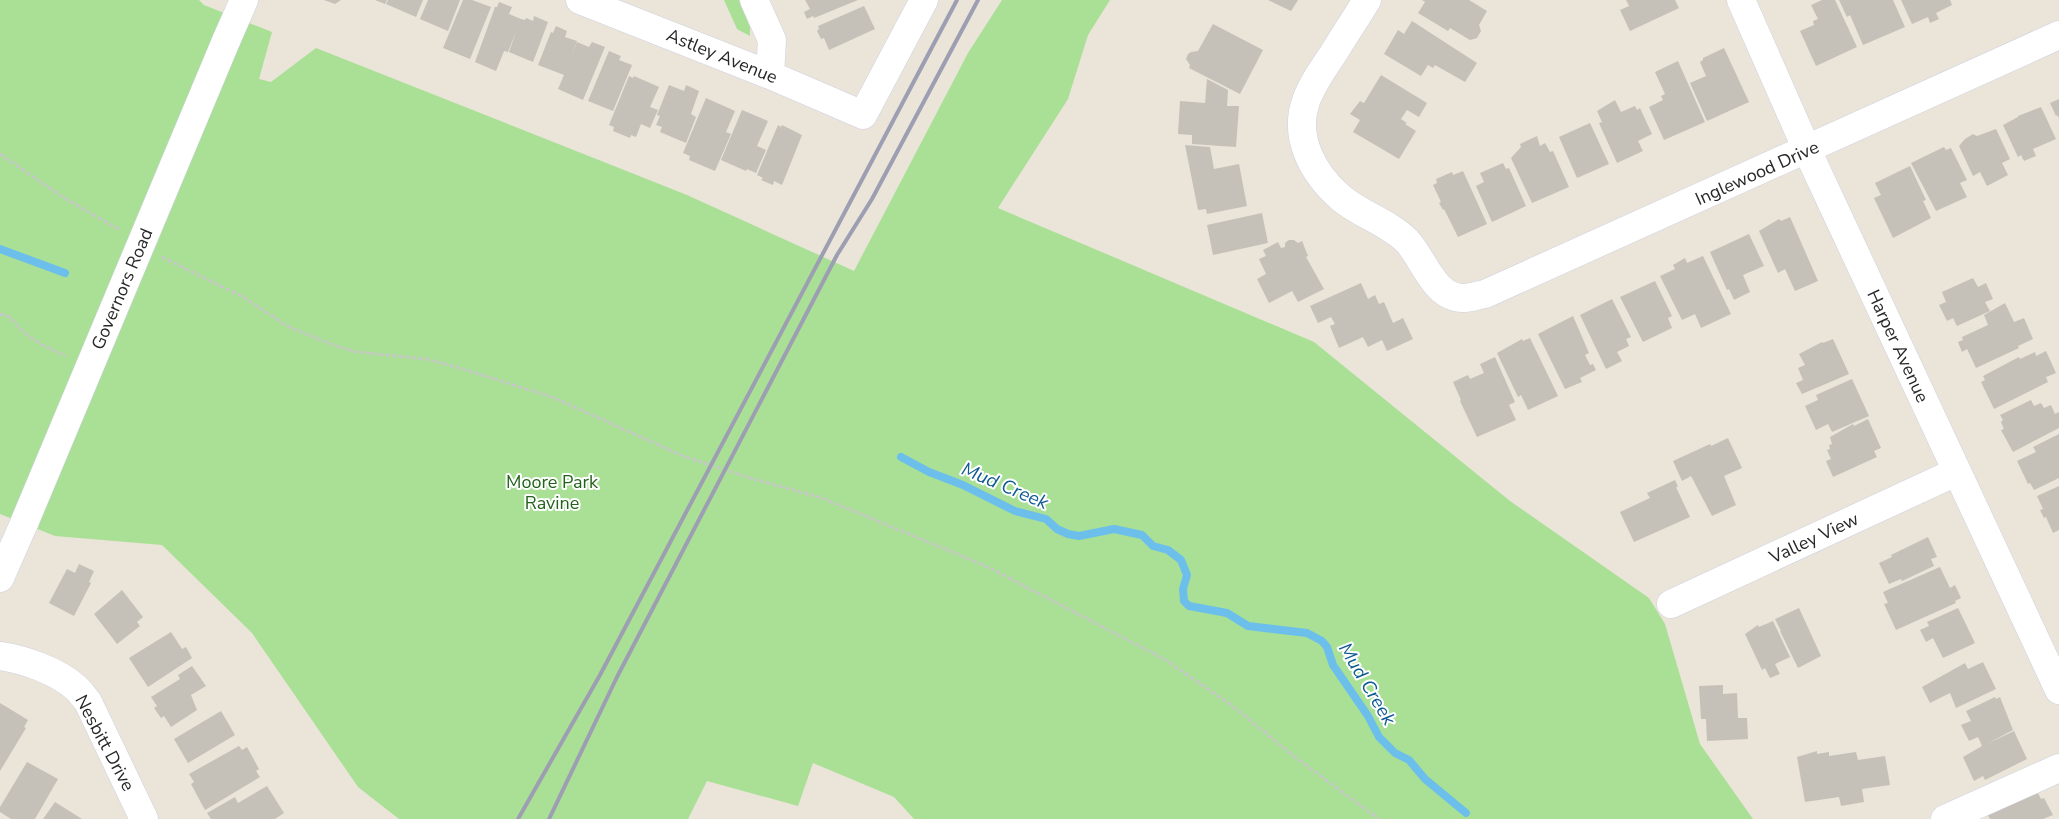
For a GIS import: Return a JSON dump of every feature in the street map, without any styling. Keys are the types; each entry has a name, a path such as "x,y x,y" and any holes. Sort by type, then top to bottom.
{"street":[{"name":"Governors Road","path":"0,578 244,0"},
{"name":"Astley Avenue","path":"580,0 770,75 864,116 924,0"},
{"path":"754,0 772,40 770,75"},
{"name":"Inglewood Drive","path":"1367,0 1315,82 1306,101 1302,118 1305,148 1323,179 1339,196 1355,210 1391,228 1405,239 1416,251 1437,286 1451,296 1463,298 1485,294 2059,36"},
{"name":"Harper Avenue","path":"1741,0 1807,150 2059,690"},
{"name":"Valley View","path":"1671,604 1956,472"},
{"name":"Nesbitt Drive","path":"0,656 19,659 57,676 75,687 88,702 144,819"},
{"path":"1945,819 2059,768"}],"path":[{"path":"0,154 64,198 121,231 126,236"},
{"path":"156,255 243,297 289,327 336,346 357,352 426,359 552,397 683,456 750,478 822,498 986,566 1164,660 1230,704 1295,757 1379,819"},
{"path":"0,314 10,317 19,330 50,349 68,357"}],"green space":[{"name":"Moore Park Ravine","path":"0,0 199,0 204,5 272,32 259,79 271,82 316,48 687,195 854,271 968,53 1002,0 1110,0 1088,35 1068,99 998,208 1314,342 1510,501 1649,598 1665,624 1700,744 1753,819 914,819 894,797 813,763 798,806 707,781 688,819 399,819 358,787 252,633 162,545 55,536 0,514"},
{"path":"724,0 739,0 750,27 750,36 737,29"}],"building":[{"path":"324,0 341,0 335,4"},
{"path":"375,0 387,0 385,4"},
{"path":"388,0 423,0 416,17 386,4"},
{"path":"428,0 460,0 448,31 420,19"},
{"path":"463,0 472,0 491,7 470,59 443,48"},
{"path":"805,0 858,0 814,18 813,16 807,19 804,12 810,9"},
{"path":"1268,0 1298,0 1291,11"},
{"path":"1422,0 1469,0 1487,11 1479,25 1481,31 1477,38 1470,40 1450,28 1448,31 1418,13 1425,2"},
{"path":"1626,0 1675,0 1679,8 1630,31 1620,10 1629,6"},
{"path":"1822,0 1835,0 1857,47 1816,66 1800,31 1814,25 1813,21 1818,19 1811,5"},
{"path":"1839,0 1893,0 1905,27 1863,45 1850,15 1847,17"},
{"path":"1901,0 1950,0 1952,5 1936,13 1939,19 1930,23 1928,17 1912,24"},
{"path":"499,2 512,7 509,14 521,19 525,20 526,18 533,21 534,16 548,22 533,62 509,52 517,29 508,52 504,51 496,71 475,62 495,7 497,7"},
{"path":"864,6 875,29 829,50 824,38 821,39 817,31 819,29 818,26"},
{"path":"1412,21 1477,63 1465,82 1435,65 1433,68 1428,65 1421,76 1384,54 1398,30 1404,34"},
{"path":"1213,24 1263,50 1240,94 1189,68 1190,65 1186,59 1188,54 1198,51"},
{"path":"556,26 567,31 565,37 577,41 571,57 577,42 589,47 592,42 605,47 583,100 558,89 564,75 538,65 551,32 553,33"},
{"path":"1724,48 1749,102 1707,121 1690,83 1706,76 1700,62 1703,58"},
{"path":"609,51 621,56 619,60 632,65 613,111 588,101"},
{"path":"1678,61 1705,122 1664,140 1649,107 1663,100 1661,96 1665,94 1655,72"},
{"path":"1381,75 1427,103 1419,117 1407,110 1401,119 1416,131 1399,159 1353,132 1360,120 1350,114 1360,101 1364,103"},
{"path":"629,76 633,78 634,76 659,87 650,107 658,110 650,128 641,124 636,137 631,135 630,138 613,131 614,127 609,125"},
{"path":"1207,79 1228,90 1227,106 1239,106 1236,147 1192,144 1192,135 1178,134 1180,101 1205,103"},
{"path":"669,85 684,91 686,85 699,91 691,114 696,117 686,143 660,132 662,127 656,125 660,116 657,115"},
{"path":"706,98 735,111 726,132 731,134 715,171 689,160 690,156 683,153"},
{"path":"2059,99 2059,118 2056,116 2050,103"},
{"path":"1615,100 1621,112 1635,106 1637,110 1640,108 1652,134 1638,141 1643,151 1617,163 1599,123 1602,122 1597,111"},
{"path":"2041,107 2056,139 2033,149 2036,156 2024,161 2021,155 2018,157 2003,125 2018,116"},
{"path":"742,110 768,121 757,146 766,150 756,173 747,169 746,171 721,160"},
{"path":"1590,123 1609,164 1577,178 1559,137"},
{"path":"778,125 781,127 782,125 802,135 782,185 774,181 773,185 761,180 763,178 757,175"},
{"path":"1996,129 2010,159 2002,163 2008,175 1987,186 1980,172 1973,176 1959,146 1973,134 1977,136"},
{"path":"1537,136 1540,146 1545,143 1550,152 1553,151 1569,187 1532,203 1511,158 1521,147 1520,144"},
{"path":"1185,145 1210,147 1214,169 1239,164 1247,206 1207,214 1206,209 1198,210"},
{"path":"1944,147 1946,150 1951,148 1967,180 1960,183 1967,197 1936,211 1911,163"},
{"path":"1503,163 1506,169 1509,168 1526,206 1492,222 1476,186 1484,182 1480,173"},
{"path":"1910,166 1926,200 1923,201 1931,218 1893,238 1874,198 1881,195 1875,183"},
{"path":"1463,171 1487,224 1458,237 1439,203 1441,202 1433,185 1437,183 1436,179 1452,172 1453,175"},
{"path":"1262,213 1268,243 1213,255 1207,225"},
{"path":"1790,217 1818,281 1795,291 1785,269 1778,273 1759,231 1779,219 1781,221"},
{"path":"1749,234 1764,266 1743,275 1750,292 1734,300 1729,289 1727,290 1710,252"},
{"path":"1289,240 1294,240 1298,243 1302,241 1308,256 1306,257 1324,289 1298,302 1292,291 1269,303 1257,279 1266,274 1259,259 1266,256 1263,250 1278,242 1281,248 1285,247 1285,243"},
{"path":"1703,256 1731,314 1701,328 1695,314 1682,320 1660,276 1675,269 1673,265 1685,258 1687,263"},
{"path":"1973,278 1978,287 1986,283 1993,299 1985,302 1990,311 1957,326 1953,318 1947,321 1939,305 1946,302 1942,292"},
{"path":"1655,281 1672,316 1668,318 1672,328 1643,342 1620,297"},
{"path":"1361,283 1368,299 1375,295 1379,304 1384,302 1393,323 1403,318 1413,339 1387,351 1382,340 1368,347 1363,337 1339,348 1330,326 1335,324 1331,317 1318,323 1310,306"},
{"path":"1612,299 1631,337 1626,339 1629,346 1617,352 1622,361 1606,369 1580,315"},
{"path":"2005,303 2014,322 2024,318 2033,339 2018,346 2019,348 1976,368 1967,349 1962,352 1958,342 1963,340 1962,337 1988,325 1984,315"},
{"path":"1573,316 1589,353 1585,355 1590,365 1593,364 1596,370 1580,378 1582,382 1565,389 1538,334"},
{"path":"1530,338 1558,396 1528,410 1521,395 1518,397 1497,353 1522,339 1523,341"},
{"path":"1833,339 1849,374 1802,394 1796,383 1803,380 1798,368 1805,365 1799,354 1822,342"},
{"path":"2046,351 2056,373 2046,377 2048,382 1994,409 1981,382 1985,380 1983,376 2019,357 2020,359 2035,352 2036,356"},
{"path":"1495,357 1515,402 1509,405 1516,420 1477,437 1453,382 1468,375 1470,379 1484,373 1480,364"},
{"path":"1852,379 1869,416 1832,432 1828,424 1816,430 1805,406 1818,400 1816,395"},
{"path":"2031,400 2034,406 2041,403 2044,408 2051,405 2055,414 2059,412 2059,428 2013,452 2001,430 2004,429 2001,422 2003,420 2000,415"},
{"path":"1868,419 1881,448 1874,451 1877,457 1833,477 1826,461 1831,459 1827,450 1830,449 1829,445 1832,444 1830,437 1853,424 1854,426"},
{"path":"2059,434 2059,478 2034,490 2030,483 2028,484 2017,461 2036,452 2033,447"},
{"path":"1728,438 1742,468 1724,476 1736,505 1712,516 1691,476 1682,481 1673,461"},
{"path":"1675,480 1678,487 1676,487 1690,517 1634,542 1620,512 1650,498 1647,493"},
{"path":"2059,486 2059,530 2053,533 2046,517 2044,518 2040,510 2043,509 2037,496"},
{"path":"1928,537 1937,557 1931,559 1934,566 1902,581 1901,579 1889,584 1879,563"},
{"path":"79,564 94,571 89,582 91,583 74,616 49,603 67,569 75,573"},
{"path":"1940,567 1950,588 1955,585 1961,598 1955,601 1956,603 1896,630 1884,604 1888,603 1883,592"},
{"path":"122,590 143,617 137,622 140,626 117,644 94,614"},
{"path":"1799,608 1821,656 1798,668 1775,619"},
{"path":"1958,608 1975,643 1943,658 1933,638 1926,642 1920,630 1929,626 1927,622"},
{"path":"1773,621 1790,657 1775,664 1780,674 1770,678 1765,668 1762,670 1745,634 1758,625 1759,627"},
{"path":"171,632 182,649 186,647 192,658 148,687 129,658"},
{"path":"1983,662 1996,689 1956,708 1950,693 1930,703 1922,687 1965,663 1968,669"},
{"path":"192,666 206,686 191,695 197,710 171,727 164,716 161,718 154,708 157,706 151,697 180,679 178,675"},
{"path":"1723,685 1723,694 1737,693 1738,718 1747,718 1748,739 1707,741 1706,719 1701,719 1699,686"},
{"path":"1995,697 1996,699 2000,697 2013,730 1987,744 2014,731 2027,759 1985,780 1983,776 1974,781 1963,757 1982,746 1978,737 1969,741 1961,725 1971,721 1966,711"},
{"path":"0,703 28,720 24,727 26,728 0,771"},
{"path":"221,711 235,735 188,763 174,739"},
{"path":"239,746 242,750 247,747 259,769 256,771 260,777 205,810 191,784 194,782 189,774"},
{"path":"1817,751 1817,754 1829,752 1829,756 1856,752 1858,760 1885,756 1890,785 1862,789 1864,802 1841,806 1839,797 1805,802 1797,757"},
{"path":"27,762 58,779 35,819 11,819 0,812 0,807"},
{"path":"267,786 284,813 275,819 211,819 207,813 235,797 238,803"},
{"path":"2036,789 2041,799 2044,798 2053,815 2043,819 1990,819 1986,812"},
{"path":"55,802 82,819 43,819"}],"waterway":[{"name":"Mud Creek","path":"0,249 65,273"},
{"name":"Mud Creek","path":"901,457 929,472 963,485 1015,511 1046,519 1057,529 1068,534 1079,536 1114,529 1142,535 1153,546 1168,550 1181,560 1187,575 1183,589 1184,601 1189,606 1227,613 1248,626 1307,633 1322,641 1327,647 1333,665 1368,716 1379,737 1395,753 1409,760 1425,779 1466,813"}],"railway":[{"path":"518,819 600,675 957,0"},
{"path":"549,819 617,677 837,255 872,199 978,0"}]}
